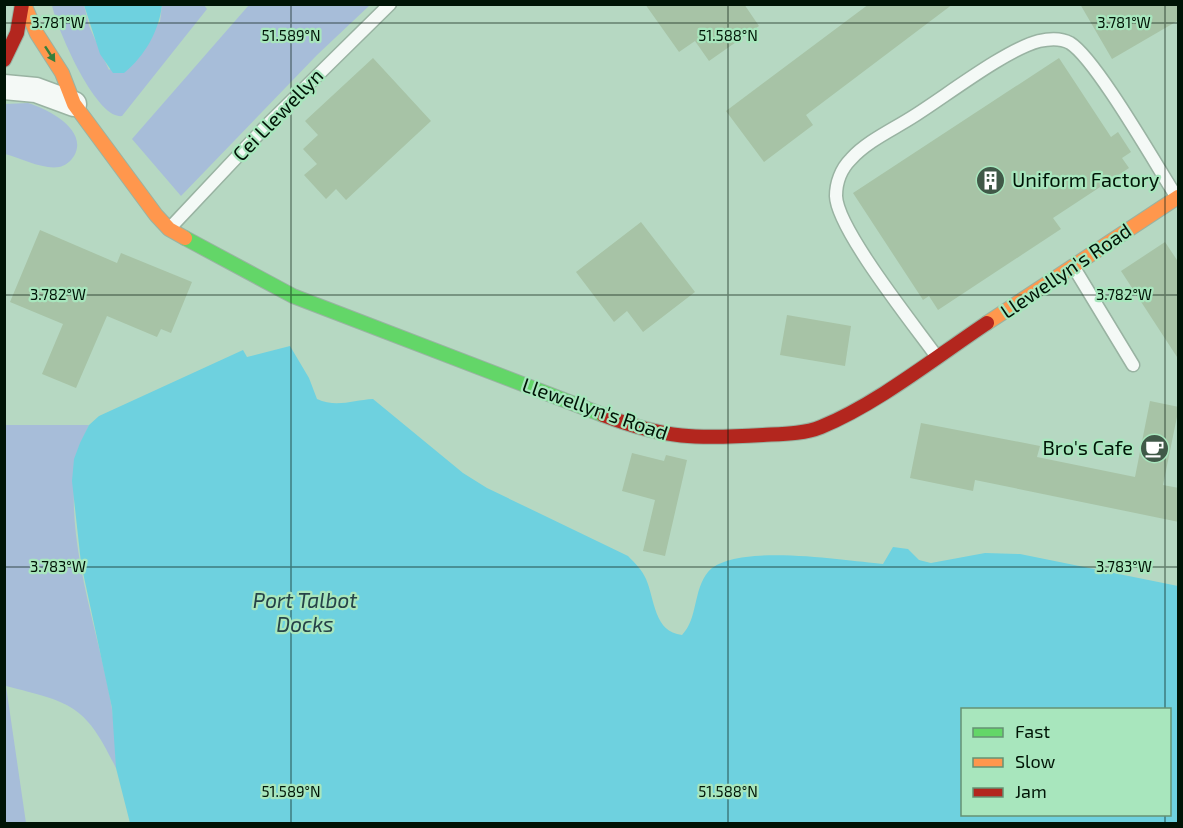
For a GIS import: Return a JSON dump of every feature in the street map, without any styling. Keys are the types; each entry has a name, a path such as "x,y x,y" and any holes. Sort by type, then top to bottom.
{"street":[{"path":"4,60 17,33 23,4"},
{"name":"Llewellyn's Road","path":"23,4 37,34 62,73 74,104 169,229 257,280 293,296 618,421 683,438 761,436 819,428 857,409 937,358 1072,265 1178,198"},
{"path":"4,87 36,90 74,104"}],"lane":[{"name":"Cei Llewellyn","path":"169,229 266,126 390,4"},
{"path":"937,358 850,234 838,208 837,188 843,169 867,146 1011,54 1038,41 1061,40 1080,52 1105,85 1178,198"},
{"path":"1072,265 1133,365"}],"shaded area":[{"path":"52,5 84,5 89,26 109,70 160,22 162,5 204,5 207,9 122,116 112,113 89,88 69,51"},
{"path":"249,5 370,5 317,55 181,196 132,139"},
{"path":"28,103 46,110 71,129 76,138 77,147 74,156 66,164 59,167 46,167 5,154 5,104"},
{"path":"5,425 89,425 78,457 74,491 75,528 88,603 112,709 116,768 95,731 74,709 47,697 6,686 26,823 5,824"}],"water":[{"path":"84,5 162,5 158,24 150,42 124,73 113,73 100,54"},
{"name":"Port Talbot Docks","path":"290,346 309,378 317,399 338,403 373,399 463,473 487,488 628,556 644,576 661,622 673,633 682,635 687,628 703,579 708,572 721,563 765,555 818,557 883,564 893,547 908,549 919,560 931,563 985,553 1020,554 1178,586 1178,823 130,823 116,768 112,708 81,563 72,481 74,459 89,425 99,416 243,350 247,357"}],"building":[{"path":"645,4 744,4 759,26 709,61 695,41 679,52"},
{"path":"869,4 953,4 806,115 813,125 764,162 726,111"},
{"path":"1080,4 1179,4 1179,20 1112,59"},
{"path":"373,58 431,121 346,200 336,189 326,199 304,175 317,164 303,149 318,135 305,121"},
{"name":"Uniform Factory","path":"1059,58 1111,137 1118,132 1131,152 1122,158 1129,168 1053,218 1061,229 938,310 929,296 923,300 853,193"},
{"path":"641,222 695,292 643,332 627,311 614,322 576,272"},
{"path":"40,230 117,263 121,253 192,282 171,333 161,329 157,337 107,316 76,388 42,374 63,324 10,302"},
{"path":"1165,242 1179,263 1179,360 1121,271"},
{"path":"787,315 851,326 845,366 780,355"},
{"path":"1150,401 1179,407 1163,485 1179,488 1179,522 975,480 973,491 910,478 921,423 1040,446 1037,457 1135,477"},
{"path":"632,453 664,461 666,455 687,460 665,556 643,551 655,500 622,491"}],"traffic: fast":[{"path":"185,238 293,296 603,415"}],"traffic: slow":[{"path":"24,4 37,34 62,73 74,104 156,215 169,229 185,238"},
{"path":"987,323 1178,197"}],"traffic: jam":[{"path":"4,60 17,33 22,4"},
{"path":"603,415 645,429 682,436 740,436 807,431 821,427 863,406 987,323"}],"place":[{"name":"Uniform Factory","path":"991,180"},
{"name":"Bro's Cafe","path":"1154,448"}]}
